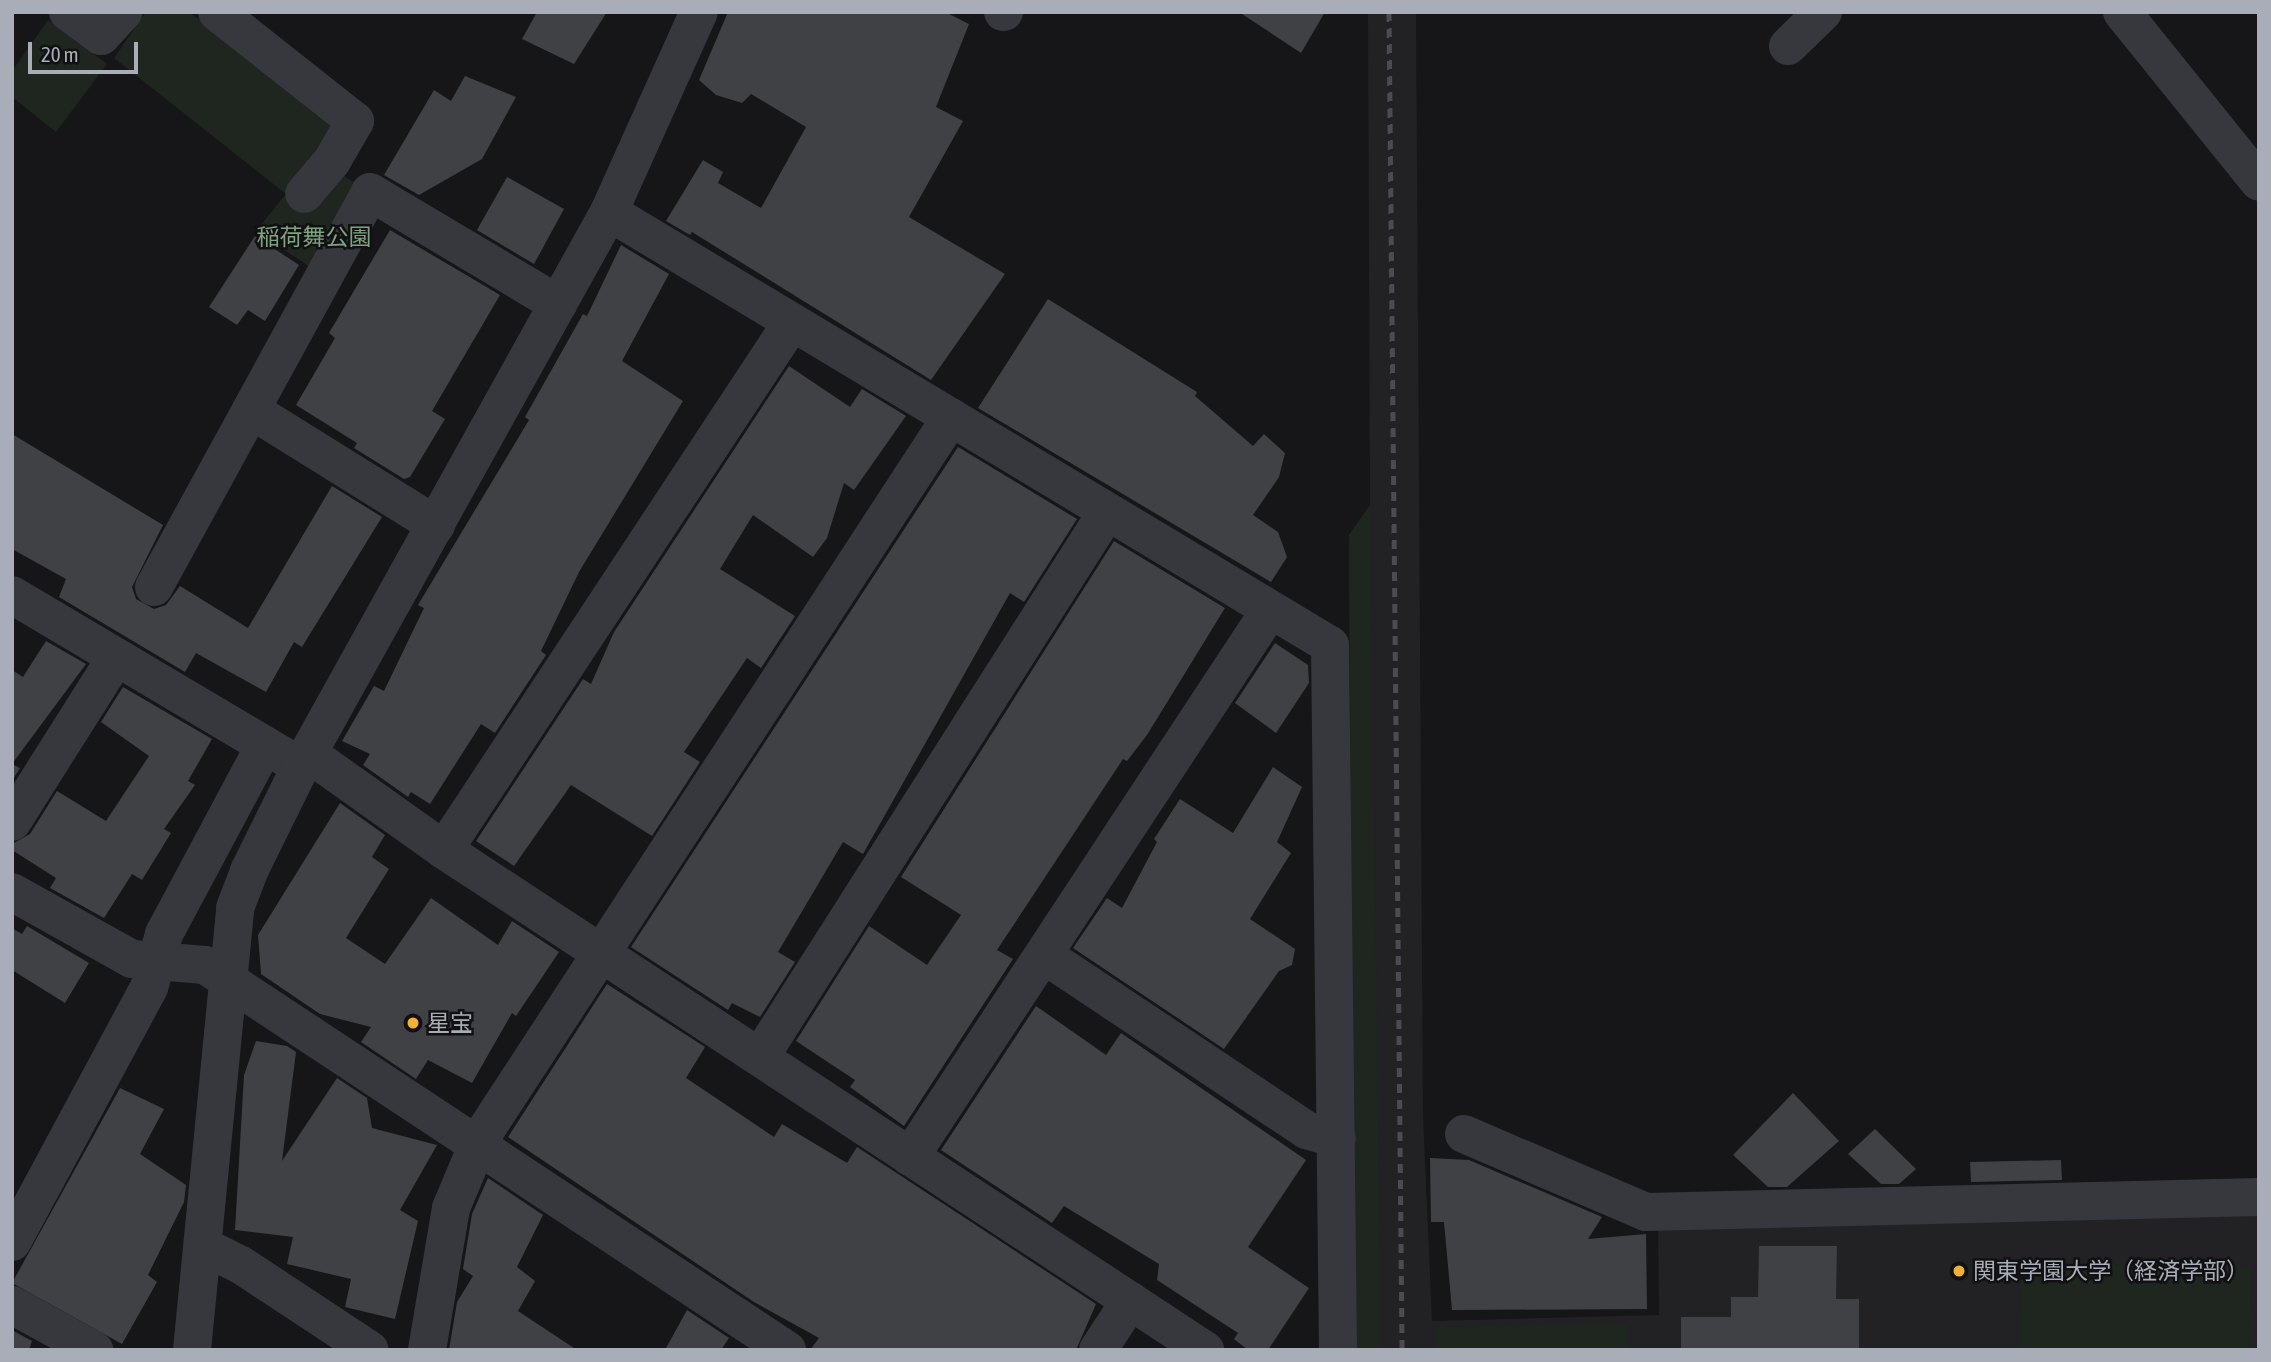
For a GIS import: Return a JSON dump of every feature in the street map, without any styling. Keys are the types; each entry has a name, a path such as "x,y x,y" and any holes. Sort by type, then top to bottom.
{"street":[{"path":"68,12 102,36 123,12"},
{"path":"217,12 355,121 332,161 304,194"},
{"path":"192,1350 205,1247 235,908 249,871 305,760 609,212 699,12"},
{"path":"1788,46 1823,12"},
{"path":"2122,12 2259,182"},
{"path":"332,161 370,192 558,304"},
{"path":"154,587 370,192"},
{"path":"609,212 1330,645 1338,1350"},
{"path":"444,850 792,322"},
{"path":"251,410 436,525"},
{"path":"427,1350 451,1209 478,1145 951,417"},
{"path":"760,1058 1107,512"},
{"path":"12,595 115,659 265,745 305,760 1205,1350"},
{"path":"910,1157 1270,610"},
{"path":"13,818 115,659"},
{"path":"12,1242 149,988 164,934 265,745"},
{"path":"12,892 132,959 205,965 787,1350"},
{"path":"1044,955 1306,1130 1337,1139"},
{"path":"1464,1134 1646,1212 2259,1197"},
{"path":"205,1247 241,1265 370,1350"},
{"path":"1098,1350 1130,1301"},
{"path":"12,1305 94,1350"}],"shaded area":[{"path":"1368,12 1416,12 1423,1115 1432,1321 1659,1315 1658,1228 2259,1209 2259,1350 1354,1350 1349,535 1370,505"}],"green space":[{"path":"146,12 189,12 326,111 332,136 286,194 114,58"},
{"path":"48,20 107,64 56,132 12,97 12,71"},
{"name":"稲荷舞公園","path":"336,171 370,192 324,276 256,231 286,194 314,211"},
{"path":"1370,505 1381,1350 1354,1350 1349,535"},
{"path":"2022,1262 2251,1267 2249,1350 2019,1350"},
{"path":"1628,1323 1628,1350 1436,1350 1435,1327"}],"building":[{"path":"537,12 607,12 574,64 522,39"},
{"path":"728,12 945,12 969,24 936,107 963,121 909,217 1005,274 931,380 692,232 690,235 666,221 703,160 723,172 718,183 761,208 806,127 751,94 742,103 716,95 699,80"},
{"path":"1239,12 1325,12 1301,53"},
{"path":"465,76 516,97 482,159 419,195 384,175 434,90 451,101"},
{"path":"507,177 564,209 534,264 477,230"},
{"path":"390,230 500,295 432,411 445,419 410,477 404,479 354,448 357,443 296,405 335,338 329,333"},
{"path":"255,236 299,265 265,321 248,310 237,325 209,307"},
{"path":"621,245 669,274 622,361 683,401 579,572 541,651 546,655 495,733 481,724 430,804 411,792 408,797 363,765 370,754 342,741 374,686 384,691 424,608 418,605 529,420 525,417 583,314 587,316"},
{"path":"1048,299 1197,392 1195,396 1253,446 1264,434 1285,453 1279,477 1253,515 1278,532 1287,557 1271,582 978,408"},
{"path":"789,366 850,407 862,389 906,416 854,490 844,483 827,538 813,557 753,515 720,569 795,616 761,668 747,658 684,752 700,762 652,836 571,785 514,866 476,841 583,679 591,684 614,632"},
{"path":"12,434 163,525 132,587 136,599 154,609 166,605 180,586 248,628 332,486 382,517 302,647 294,642 266,692 196,653 185,672 59,597 66,579 12,549"},
{"path":"958,447 1077,519 1024,602 1010,593 863,854 843,842 778,952 795,962 760,1017 732,1003 728,1010 631,947"},
{"path":"1114,541 1225,608 1147,735 1127,761 1123,759 997,950 1013,959 904,1126 850,1087 855,1080 796,1041 869,926 927,965 961,915 901,877"},
{"path":"46,641 86,664 12,764 12,670 23,677"},
{"path":"1275,643 1308,665 1309,683 1276,733 1235,703"},
{"path":"123,687 212,739 188,781 195,785 164,829 171,833 142,880 132,874 104,918 50,888 56,878 12,850 12,844 30,834 57,791 106,821 149,756 101,722"},
{"path":"12,764 20,768 12,781"},
{"path":"1273,767 1302,787 1277,842 1291,853 1250,919 1295,949 1292,965 1279,971 1224,1049 1073,948 1107,898 1122,908 1157,842 1154,839 1180,799 1233,833"},
{"path":"340,803 385,835 372,857 389,869 346,938 385,964 431,898 498,945 512,921 559,952 516,1016 512,1013 472,1083 428,1060 416,1079 361,1042 371,1027 320,1014 261,974 258,935"},
{"path":"27,926 89,963 65,1003 12,970 12,928 22,934"},
{"path":"607,984 705,1047 686,1078 774,1137 782,1124 847,1163 857,1147 1096,1304 1076,1350 810,1350 819,1338 754,1302 508,1137"},
{"path":"1036,1006 1106,1055 1121,1033 1306,1160 1248,1247 1309,1288 1268,1350 1248,1350 1234,1339 1238,1333 1157,1280 1159,1264 1064,1206 1052,1223 941,1150"},
{"path":"256,1041 287,1046 296,1052 282,1161 337,1078 367,1098 372,1128 437,1145 400,1210 418,1221 395,1319 345,1307 351,1279 287,1264 293,1237 235,1230 244,1075"},
{"path":"120,1088 164,1109 140,1154 186,1185 184,1202 148,1275 157,1282 122,1344 12,1283"},
{"path":"1793,1093 1839,1141 1787,1187 1768,1187 1733,1155"},
{"path":"1875,1129 1916,1169 1899,1184 1881,1184 1848,1154"},
{"path":"1430,1158 1469,1160 1602,1217 1588,1239 1646,1234 1647,1309 1452,1310 1444,1222 1431,1222"},
{"path":"2061,1160 2062,1180 1971,1182 1970,1162"},
{"path":"488,1178 543,1215 517,1267 535,1281 518,1311 577,1350 449,1350 457,1302 473,1276 463,1269 472,1214"},
{"path":"1759,1246 1837,1246 1836,1299 1859,1299 1859,1350 1681,1350 1681,1317 1731,1317 1731,1297 1758,1297"},
{"path":"687,1310 729,1338 721,1350 665,1350"},
{"path":"12,1330 32,1341 29,1350 12,1350"}],"railway":[{"path":"1389,12 1402,1350"}],"place":[{"name":"星宝","path":"413,1023"},
{"name":"関東学園大学（経済学部）","path":"1959,1271"}]}
